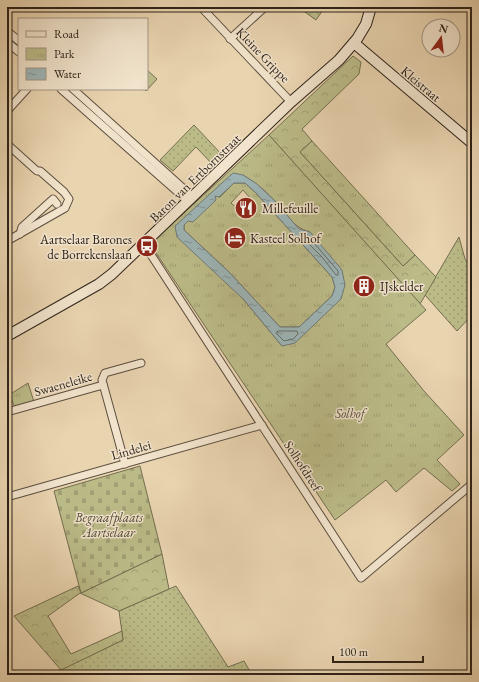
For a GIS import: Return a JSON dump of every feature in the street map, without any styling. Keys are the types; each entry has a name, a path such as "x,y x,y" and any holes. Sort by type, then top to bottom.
{"street":[{"name":"Kleine Grippe","path":"200,7 291,102"},
{"path":"230,39 265,7"},
{"name":"Baron van Ertbornstraat","path":"7,336 99,284 112,274 291,102 339,60 354,43 366,24 371,7"},
{"path":"7,31 18,40"},
{"path":"7,42 18,51"},
{"name":"Kleistraat","path":"354,43 472,143"},
{"path":"7,112 26,90"},
{"path":"62,90 190,199"},
{"path":"74,90 190,199"},
{"path":"7,144 37,171 40,171 64,192 68,199 65,208 7,241"},
{"path":"20,234 22,226 53,199 57,204"},
{"name":"Solhofdreef","path":"144,244 361,578 472,484"},
{"name":"Swaeneleike","path":"125,464 102,380 105,373 141,363"},
{"name":"Swaeneleike","path":"7,412 103,385"},
{"name":"Lindelei","path":"7,497 262,425"}],"green space":[{"path":"298,7 325,7 316,20"},
{"path":"353,56 361,62 359,74 302,129 312,141 300,152 403,266 415,255 436,277 420,304 269,135"},
{"path":"148,71 157,79 148,89"},
{"path":"194,125 225,158 216,168 196,147 173,171 160,160"},
{"name":"Solhof","path":"269,135 426,310 386,344 424,391 464,435 437,460 460,484 452,491 424,468 396,492 386,480 335,520 150,244","holes":["243,175 270,195 293,223 303,230 310,232 345,285 282,346 244,300 176,226"]},
{"path":"312,141 415,255 403,266 300,152"},
{"path":"234,183 245,183 256,193 332,277 335,287 332,296 299,327 280,327 229,272 184,230 184,225 215,196 220,197","holes":["243,190 250,198 239,210 231,203"]},
{"path":"459,237 465,259 472,270 472,315 457,331 425,295"},
{"path":"28,383 34,402 15,407 9,395"},
{"name":"Begraafplaats Aartselaar","path":"140,466 162,554 81,593 54,491"},
{"path":"162,554 169,589 119,611 80,593 48,616 71,654 122,631 123,640 61,670 14,616 78,586 81,593"},
{"path":"176,586 228,667 244,661 252,675 59,675 55,672 123,640 119,611"}],"water":[{"path":"233,173 243,175 257,184 273,199 299,229 310,232 342,270 345,285 341,299 295,343 282,346 244,300 177,237 175,226","holes":["234,183 245,183 256,193 332,277 335,287 332,296 299,327 280,327 229,272 184,230 184,225 188,221 193,222 216,200 215,196 219,197"]}],"place":[{"name":"Millefeuille","path":"246,208"},
{"name":"Kasteel Solhof","path":"235,238"},
{"name":"Aartselaar Barones de Borrekenslaan","path":"147,246"},
{"name":"IJskelder","path":"364,286"}]}
